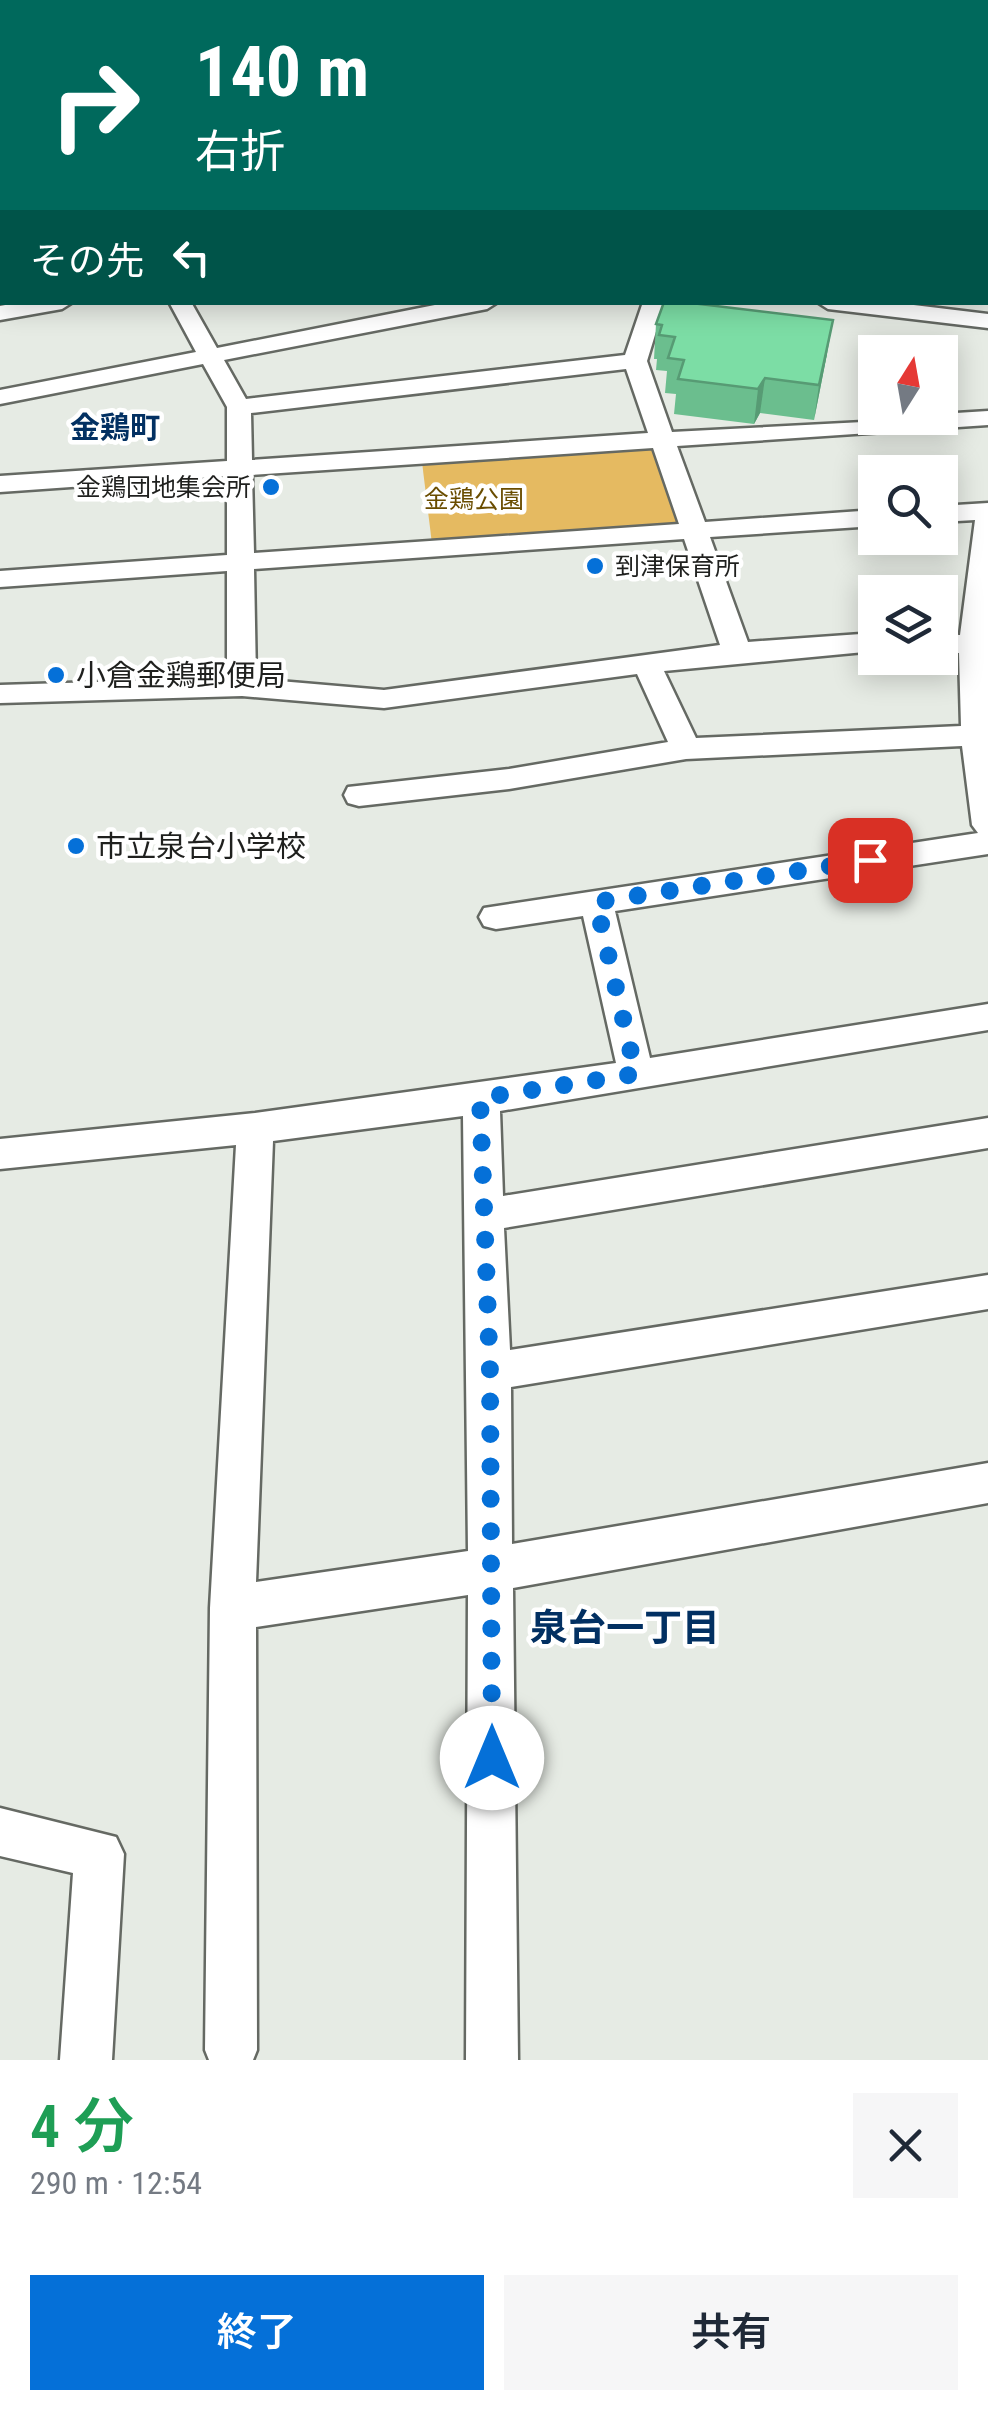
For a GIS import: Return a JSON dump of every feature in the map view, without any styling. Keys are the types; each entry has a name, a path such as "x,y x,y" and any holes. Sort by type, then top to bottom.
{"street":[{"path":"0,313 45,305"},
{"path":"182,305 239,406 242,687"},
{"path":"0,397 472,305"},
{"path":"653,305 635,361 736,652"},
{"path":"853,305 988,321"},
{"path":"239,406 635,361"},
{"path":"0,484 988,418"},
{"path":"958,513 988,511"},
{"path":"0,579 858,519"},
{"path":"988,520 976,735 988,825"},
{"path":"0,694 103,688 242,687 384,699 736,652 858,643"},
{"path":"647,665 686,750"},
{"path":"359,796 509,779 686,750 976,735"},
{"path":"496,916 988,843"},
{"path":"596,902 636,1074"},
{"path":"0,1154 255,1128 480,1098 988,1017"},
{"path":"480,1098 490,1372 492,2060"},
{"path":"231,2050 234,1608 255,1128"},
{"path":"485,1216 988,1132"},
{"path":"490,1372 988,1292"},
{"path":"234,1608 491,1570 988,1484"},
{"path":"0,1832 99,1854 86,2060"}],"green space":[{"name":"金鶏公園","path":"653,447 679,525 432,544 422,462"}],"building":[{"path":"663,305 708,305 833,320 819,385 765,378 758,389 678,379 684,360 668,358 675,337 659,335 662,325 656,324"}],"place":[{"name":"金鶏団地集会所","path":"271,487"},
{"name":"到津保育所","path":"595,566"},
{"name":"小倉金鶏郵便局","path":"56,675"},
{"name":"市立泉台小学校","path":"76,846"}],"district":[{"name":"金鶏町","path":"115,427"},
{"name":"泉台一丁目","path":"625,1628"}],"route":[{"path":"492,1758 490,1372 480,1098 636,1074 596,902 870,860"}]}
